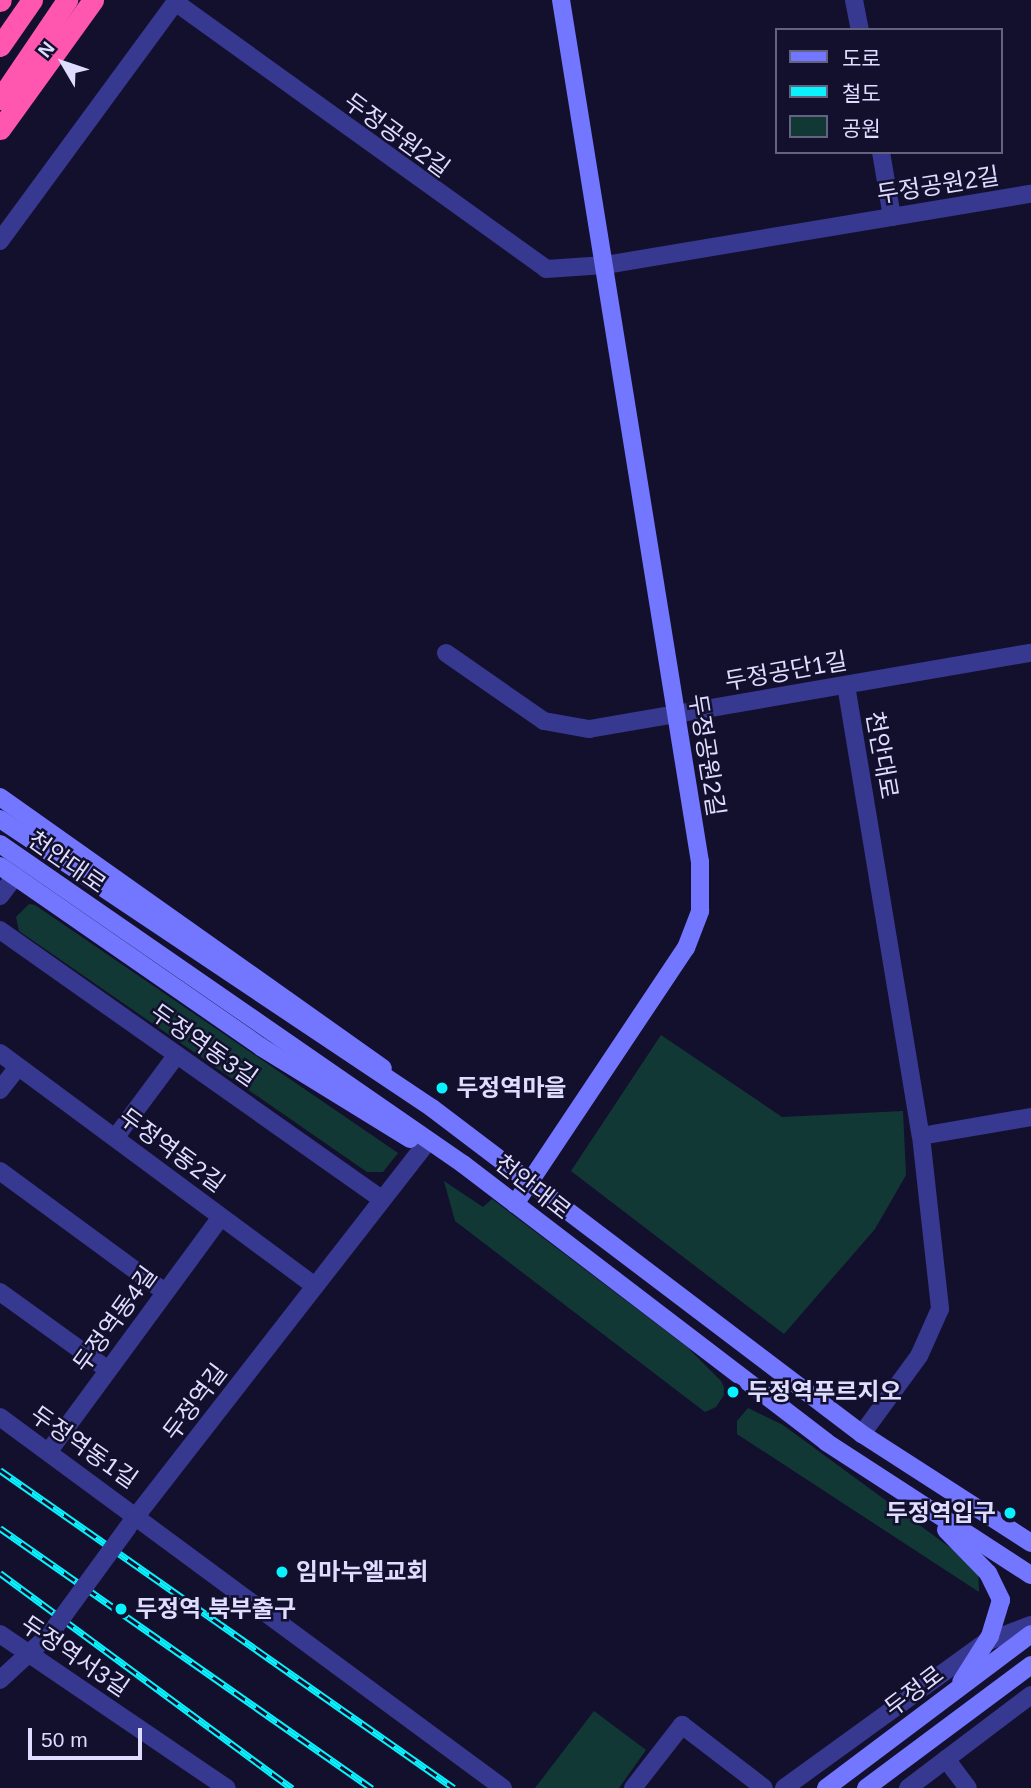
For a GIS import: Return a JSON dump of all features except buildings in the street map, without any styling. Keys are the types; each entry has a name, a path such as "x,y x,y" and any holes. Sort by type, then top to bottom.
{"highway":[{"path":"0,46 32,0"},
{"path":"0,99 67,0"},
{"path":"0,129 93,0"}],"main road":[{"name":"두정공원2길","path":"515,1204 686,948 700,911 699,862 561,0"},
{"path":"0,797 326,1022 432,1108"},
{"name":"천안대로","path":"0,820 432,1108 862,1434 1031,1543"},
{"name":"천안대로","path":"0,844 463,1164 926,1510 1031,1575"},
{"path":"7,871 261,1047 423,1147 463,1164"},
{"path":"926,1510 998,1591 1000,1608 986,1642 954,1692"},
{"name":"두정로","path":"826,1788 1031,1634"},
{"name":"두정로","path":"866,1788 1031,1665"},
{"path":"997,1690 1031,1673"}],"street":[{"path":"854,0 860,28"},
{"name":"두정공원2길","path":"176,1 546,269 605,265 1031,194"},
{"path":"0,241 176,1"},
{"path":"881,154 892,217"},
{"name":"두정공단1길","path":"446,653 563,729 675,714 1031,653"},
{"name":"천안대로","path":"846,685 921,1136 940,1309 919,1356 862,1434"},
{"path":"0,896 7,871"},
{"name":"두정역동3길","path":"0,930 382,1199"},
{"name":"두정역동2길","path":"0,1053 315,1286"},
{"path":"115,1138 176,1056"},
{"path":"0,1090 18,1067"},
{"path":"921,1136 1031,1117"},
{"name":"두정역길","path":"0,1680 30,1656 50,1634 133,1522 423,1147"},
{"path":"0,1171 165,1292"},
{"name":"두정역동4길","path":"49,1451 221,1217"},
{"path":"0,1292 108,1370"},
{"name":"두정역동1길","path":"0,1417 49,1451 133,1522 503,1788"},
{"path":"784,1788 986,1642 1031,1625"},
{"name":"두정역서3길","path":"0,1634 227,1788"},
{"path":"908,1788 1031,1695"},
{"path":"633,1788 682,1725 764,1788"},
{"path":"946,1759 968,1788"}],"green space":[{"path":"29,904 35,905 398,1153 383,1172 367,1172 19,931 16,917"},
{"path":"661,1035 782,1117 903,1111 906,1175 875,1229 784,1334 571,1171"},
{"path":"444,1181 483,1207 492,1199 687,1347 721,1381 726,1392 716,1407 705,1412 455,1221"},
{"path":"748,1408 783,1425 978,1568 979,1592 737,1434 737,1421"},
{"path":"594,1711 646,1750 619,1788 535,1788"}],"railway":[{"path":"0,1470 454,1788"},
{"path":"0,1528 372,1788"},
{"path":"0,1573 292,1788"}],"place":[{"name":"두정역마을","path":"442,1088"},
{"name":"두정역푸르지오","path":"733,1392"},
{"name":"두정역입구","path":"1010,1513"},
{"name":"임마누엘교회","path":"282,1572"},
{"name":"두정역 북부출구","path":"121,1609"}]}
